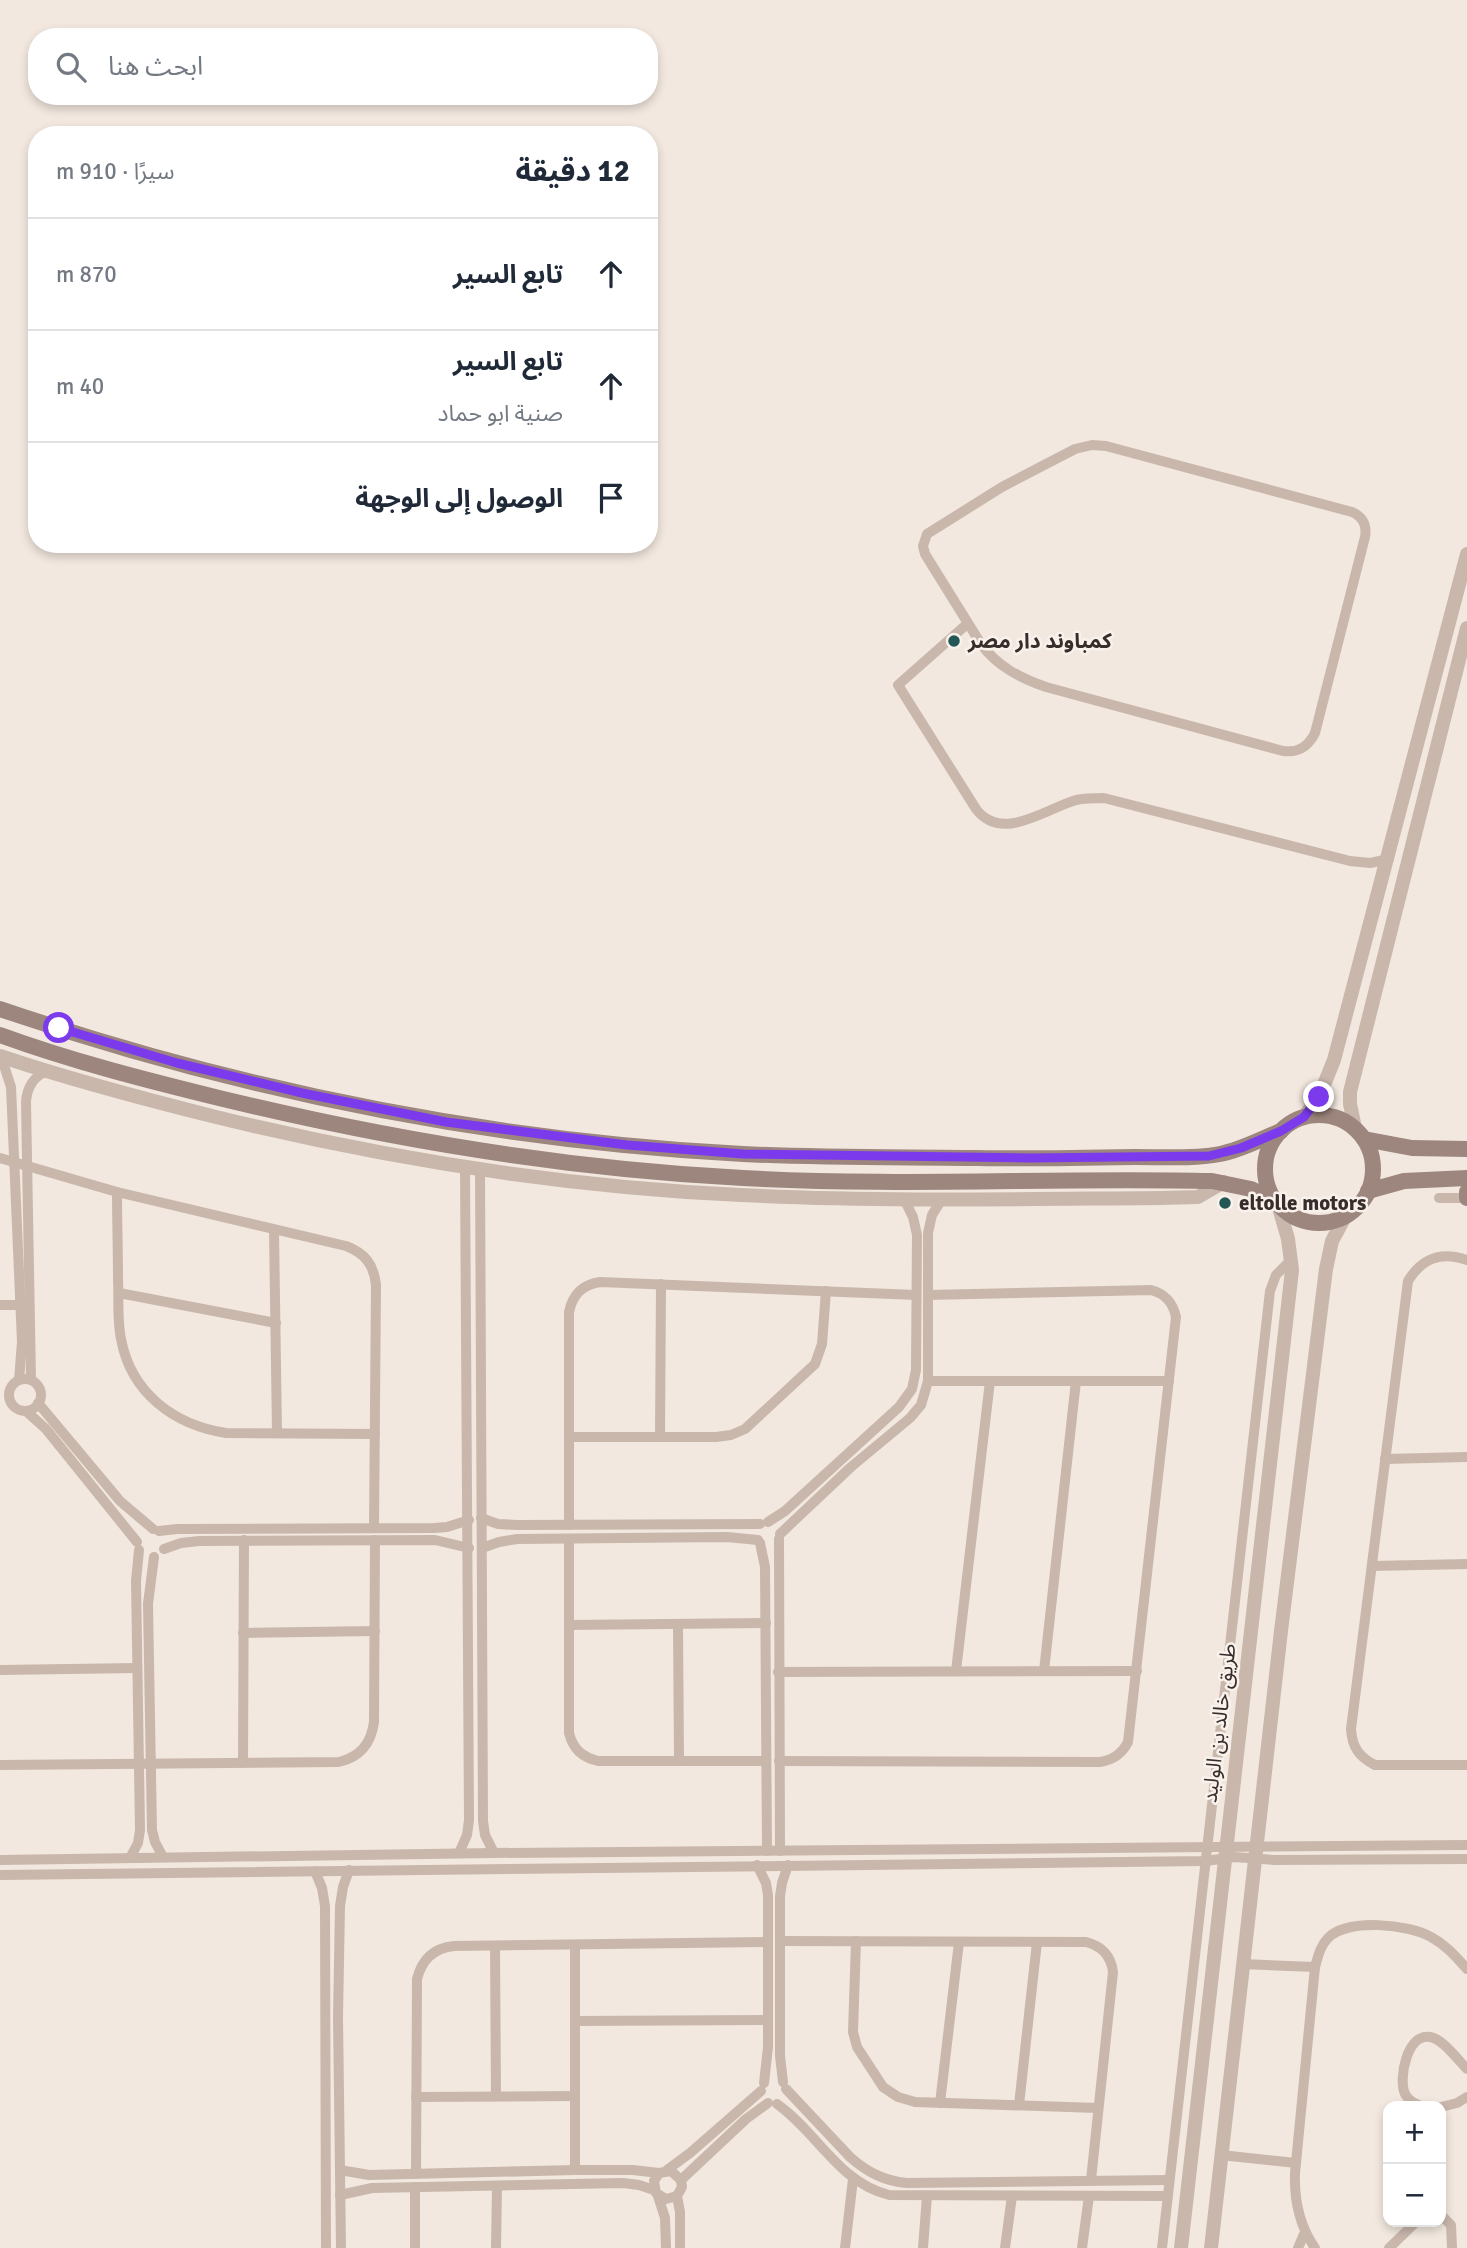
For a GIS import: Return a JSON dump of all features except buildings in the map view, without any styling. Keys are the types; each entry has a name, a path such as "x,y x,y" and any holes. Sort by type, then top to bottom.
{"main road":[{"path":"0,1009 177,1063 302,1093 478,1126 627,1145 743,1154 1016,1158 1198,1156 1231,1151 1281,1131 1304,1117 1325,1115 1336,1118 1359,1133 1412,1148 1467,1149"},
{"path":"0,1035 170,1086 296,1117 491,1153 622,1169 837,1182 1224,1182 1251,1189 1277,1203 1289,1214 1310,1221 1332,1221 1346,1215 1368,1191 1373,1164 1370,1151 1359,1133"},
{"path":"296,1117 306,1107 302,1093"},
{"path":"338,1125 334,1112 342,1101"},
{"path":"1277,1203 1270,1190 1265,1165 1273,1141 1281,1131"},
{"path":"1368,1191 1404,1181 1467,1178"},
{"path":"1467,1192 1467,1198"}],"street":[{"path":"1085,446 1106,446 1352,512 1365,524 1366,537 1315,733 1311,741 1299,750 1283,751 1033,682 1009,670 989,654 967,624 925,554 923,546 927,534 1002,487 1074,449 1085,446"},
{"path":"1304,1117 1319,1097 1334,1060 1467,554"},
{"path":"967,624 898,685 976,809 988,821 1012,824 1077,800 1104,798 1350,861 1370,863 1389,859"},
{"path":"1359,1133 1350,1104 1356,1066 1467,628"},
{"path":"1,1056 166,1105 314,1140 472,1169 615,1186 739,1195 904,1199 1192,1198 1208,1193 1224,1182"},
{"path":"1,1056 12,1087 22,1352 19,1380 5,1393 12,1404 47,1429 144,1555 154,1557"},
{"path":"1334,1060 1356,1066"},
{"path":"38,1403 40,1392 31,1380 27,1094 34,1080 47,1071"},
{"path":"0,1158 117,1192 354,1249 368,1260 376,1285 374,1721 364,1749 348,1760 339,1762 0,1765"},
{"path":"472,1169 481,1518 483,1828 494,1853"},
{"path":"459,1853 469,1827 468,1520 472,1169"},
{"path":"117,1192 120,1337 137,1381 155,1402 179,1419 205,1429 226,1433 375,1434"},
{"path":"1439,1198 1467,1198"},
{"path":"481,1548 508,1540 727,1537 772,1545 851,1467 911,1418 921,1405 928,1381 922,1295 917,1235 913,1217 904,1199"},
{"path":"767,1851 765,1561 756,1530 790,1506 900,1408 909,1396 915,1375 928,1233 932,1215 942,1199"},
{"name":"طريق خالد بن الوليد","path":"1181,2248 1292,1259 1277,1203"},
{"path":"1211,2248 1242,1964 1326,1269 1332,1241 1346,1215"},
{"path":"274,1231 277,1433"},
{"path":"1467,1260 1450,1255 1437,1256 1425,1261 1408,1281 1351,1729 1356,1751 1365,1760 1376,1765 1467,1765"},
{"path":"1162,2248 1270,1291 1276,1275 1292,1259"},
{"path":"569,1525 569,1312 575,1295 582,1288 600,1282 922,1295 1144,1290 1158,1292 1171,1302 1176,1317 1137,1671 1128,1741 1120,1754 1107,1761 779,1761"},
{"path":"660,1437 661,1284"},
{"path":"569,1437 716,1437 745,1429 814,1364 822,1344 826,1291"},
{"path":"119,1293 276,1323"},
{"path":"0,1305 21,1305"},
{"path":"19,1380 31,1380"},
{"path":"928,1381 1169,1381"},
{"path":"956,1671 990,1381"},
{"path":"1044,1671 1076,1381"},
{"path":"0,1409 22,1410 38,1403"},
{"path":"38,1403 120,1501 164,1537 164,1549"},
{"path":"1385,1459 1467,1457"},
{"path":"481,1518 508,1525 776,1525 779,1537 780,1851"},
{"path":"130,1858 138,1843 140,1830 145,1763 148,1604 154,1557 164,1549 190,1541 375,1534 441,1528 468,1520"},
{"path":"163,1857 153,1836 137,1668 136,1581 141,1534 177,1529 375,1534 435,1540 468,1548"},
{"path":"569,1539 569,1733 577,1751 598,1761 766,1761"},
{"path":"243,1763 244,1541"},
{"path":"1372,1566 1467,1564"},
{"path":"569,1625 766,1623"},
{"path":"678,1624 679,1761"},
{"path":"469,1629 482,1628"},
{"path":"243,1633 375,1631"},
{"path":"0,1670 137,1668"},
{"path":"778,1672 1137,1671"},
{"path":"469,1785 482,1785"},
{"path":"0,1860 1208,1847 1225,1852 1256,1852 1467,1845"},
{"path":"919,1849 919,1864"},
{"path":"582,1852 583,1867"},
{"path":"0,1875 1206,1861 1225,1852"},
{"path":"1256,1852 1274,1860 1467,1859"},
{"path":"364,1855 364,1870"},
{"path":"788,1864 780,1889 774,1941 768,2056 762,2098 792,2116 853,2179 876,2192 889,2195 1167,2196"},
{"path":"681,2180 736,2128 772,2104 785,2099 768,1889 757,1865"},
{"path":"341,2248 338,2017 341,1896 349,1870"},
{"path":"315,1871 325,1906 326,2248"},
{"path":"1315,2248 1305,2232 1294,2193 1315,1967 1320,1950 1328,1938 1340,1929 1355,1925 1401,1927 1419,1931 1445,1946 1467,1969"},
{"path":"415,2174 417,1979 419,1969 431,1954 446,1947 774,1941 1086,1942 1095,1944 1108,1955 1113,1972 1090,2180"},
{"path":"856,1941 853,2032 860,2054 883,2087 890,2092 915,2102 1098,2108"},
{"path":"940,2103 959,1942"},
{"path":"1019,2105 1037,1942"},
{"path":"575,1945 575,2171"},
{"path":"495,1946 496,2096"},
{"path":"1242,1964 1315,1967"},
{"path":"325,2018 338,2017"},
{"path":"575,2021 768,2020"},
{"path":"1410,2101 1403,2088 1408,2052 1412,2043 1420,2038 1430,2037 1438,2041 1467,2069"},
{"path":"666,2248 665,2218 654,2181 690,2154 771,2079 785,2086 861,2167 885,2179 907,2183 1170,2180"},
{"path":"416,2097 575,2096"},
{"path":"1446,2106 1467,2097"},
{"path":"1221,2155 1296,2163"},
{"path":"340,2170 363,2175 633,2170 676,2172 682,2187 677,2196 680,2248"},
{"path":"845,2248 853,2179"},
{"path":"340,2195 365,2189 623,2183 639,2185 669,2199 677,2196"},
{"path":"496,2248 497,2186"},
{"path":"415,2187 415,2248"},
{"path":"923,2248 928,2196"},
{"path":"1005,2248 1012,2196"},
{"path":"1082,2248 1089,2196"},
{"path":"1446,2220 1451,2225 1452,2248"},
{"path":"1393,2244 1411,2227"},
{"path":"1298,2248 1305,2232"},
{"path":"1393,2244 1408,2248"}],"place":[{"name":"كمباوند دار مصر","path":"954,641"},
{"name":"eltolle motors","path":"1225,1203"}],"route":[{"path":"59,1028 177,1063 302,1093 446,1122 627,1145 743,1154 1030,1158 1209,1156 1241,1148 1281,1131 1304,1117 1319,1097"}]}
